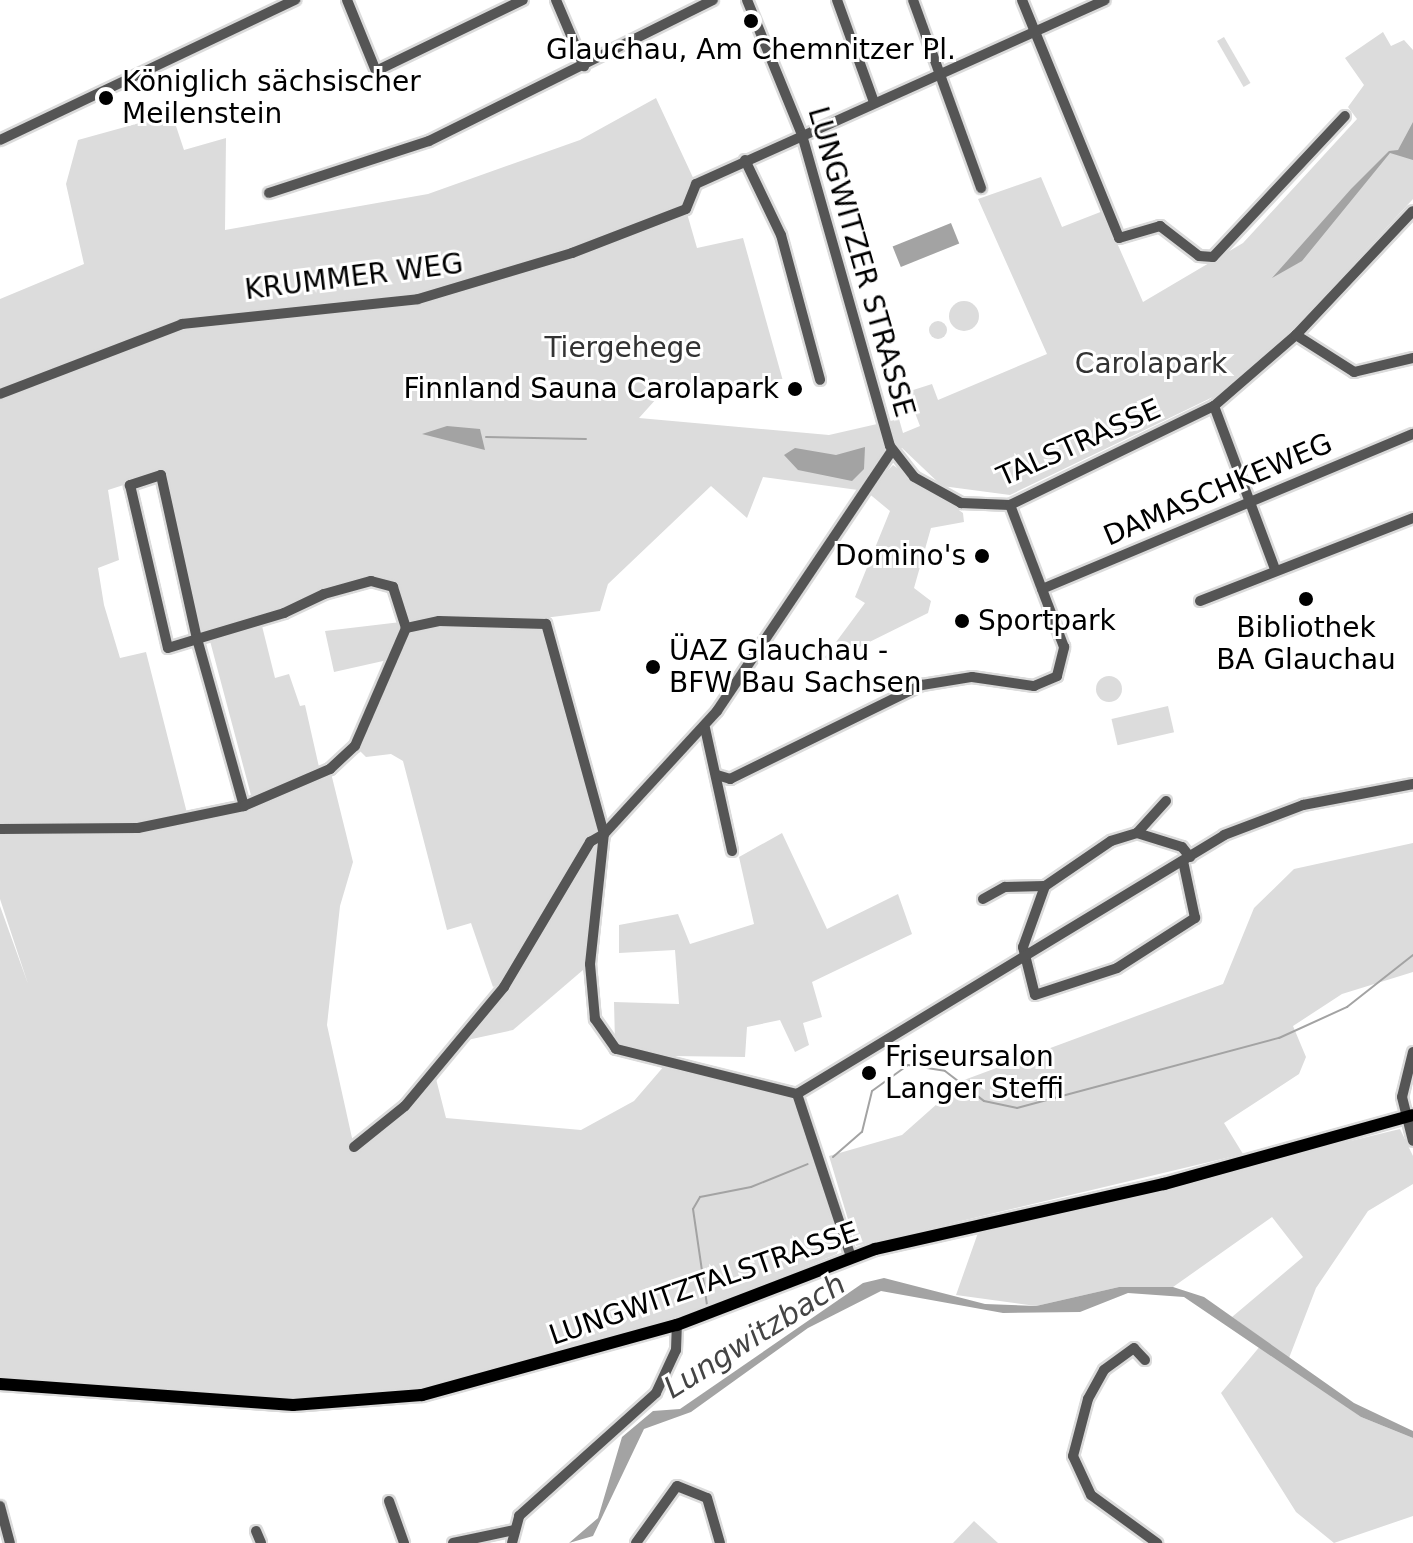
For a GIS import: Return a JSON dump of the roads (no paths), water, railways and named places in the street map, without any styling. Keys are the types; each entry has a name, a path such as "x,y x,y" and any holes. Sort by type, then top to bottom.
{"main road":[{"name":"LUNGWITZTALSTRASSE","path":"0,1384 251,1404 363,1403 471,1384 677,1325 851,1257 1409,1116"}],"street":[{"path":"0,140 295,0"},
{"path":"347,0 376,71 523,0"},
{"path":"556,0 584,66"},
{"path":"269,193 429,141 713,0"},
{"name":"LUNGWITZER STRASSE","path":"354,1147 405,1106 507,981 590,842 604,834 705,728 892,451 802,135 747,0"},
{"path":"837,0 874,102"},
{"path":"913,0 981,188"},
{"path":"1022,0 1114,236 1160,226 1199,256 1213,257 1345,116"},
{"path":"820,380 781,235 745,160 1105,0"},
{"name":"KRUMMER WEG","path":"0,394 182,324 473,287 686,209 696,184 745,160"},
{"name":"TALSTRASSE","path":"892,451 942,496 1010,505 1214,406 1296,335 1413,211"},
{"path":"1296,335 1354,372 1413,358"},
{"path":"1214,406 1275,569"},
{"name":"DAMASCHKEWEG","path":"1042,589 1248,500 1413,434"},
{"path":"0,829 114,832 244,806 341,762 369,719 406,628 393,587 365,582 197,639 168,648 130,485 161,475 197,639 244,806"},
{"path":"717,775 730,779 868,707 950,678 1047,684 1063,668 1064,647 1010,505"},
{"path":"1200,601 1275,569 1413,518"},
{"path":"406,628 439,621 546,624 604,834 590,964 590,1000 603,1036 631,1055 720,1069 797,1094 1023,961 1186,859 1303,805 1413,784"},
{"path":"705,728 732,851"},
{"path":"983,899 1005,887 1045,886 1111,841 1137,833 1166,801"},
{"path":"1045,886 1023,961 1035,995 1070,988 1157,944 1195,918 1182,847 1137,833"},
{"path":"1413,1052 1402,1076 1413,1141"},
{"path":"797,1094 851,1257"},
{"path":"512,1542 514,1530 526,1509 656,1393 676,1350 677,1325"},
{"path":"1145,1360 1134,1348 1104,1370 1088,1399 1073,1456 1091,1495 1157,1543"},
{"path":"636,1543 677,1486 707,1498 720,1543"},
{"path":"389,1501 404,1543"},
{"path":"0,1506 10,1543"},
{"path":"453,1543 514,1530"},
{"path":"256,1531 261,1543"}],"waterway":[{"path":"486,437 586,439"},
{"path":"833,1157 862,1132 872,1091 908,1065 945,1071 984,1101 1017,1108 1279,1038 1347,1007 1413,955"},
{"path":"707,1305 693,1209 700,1197 751,1187 808,1164"}],"place":[{"name":"Glauchau, Am Chemnitzer Pl.","path":"751,21"},
{"name":"Königlich sächsischer Meilenstein","path":"106,98"},
{"name":"Finnland Sauna Carolapark","path":"795,389"},
{"name":"Domino's","path":"982,556"},
{"name":"Bibliothek BA Glauchau","path":"1306,599"},
{"name":"Sportpark","path":"962,621"},
{"name":"ÜAZ Glauchau - BFW Bau Sachsen","path":"653,667"},
{"name":"Friseursalon Langer Steffi","path":"869,1073"}],"park label":[{"name":"Tiergehege","path":"623,348"},
{"name":"Carolapark","path":"1151,364"}],"water label":[{"name":"Lungwitzbach","path":"755,1336"}]}
